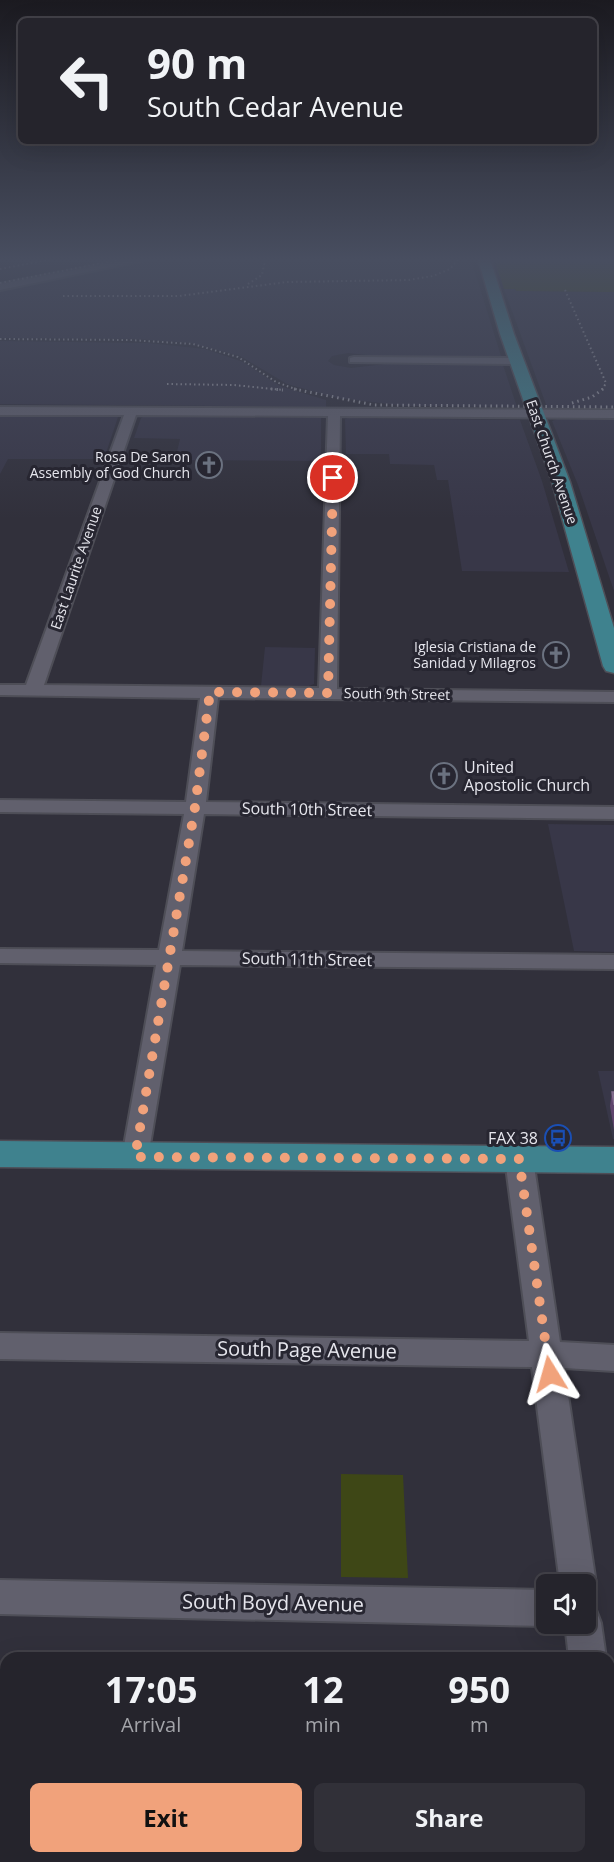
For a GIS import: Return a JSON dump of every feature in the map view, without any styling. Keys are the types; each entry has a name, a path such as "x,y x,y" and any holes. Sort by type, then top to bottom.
{"main road":[{"name":"East Church Avenue","path":"512,346 561,482 614,666"},
{"path":"0,1154 614,1160"}],"street":[{"path":"354,360 517,361"},
{"path":"0,411 614,414"},
{"name":"East Laurite Avenue","path":"33,691 130,412"},
{"path":"328,693 334,413"},
{"name":"South 9th Street","path":"0,690 614,698"},
{"path":"135,1157 195,807 210,692"},
{"name":"South 10th Street","path":"0,806 614,813"},
{"name":"South 11th Street","path":"0,956 614,962"},
{"path":"519,1159 577,1574"},
{"name":"South Page Avenue","path":"0,1346 547,1354 614,1358"},
{"name":"South Boyd Avenue","path":"0,1597 536,1608"},
{"path":"585,1634 587,1652"}],"shaded area":[{"path":"0,346 175,346 205,349 243,362 280,386 326,400 326,407 0,404"},
{"path":"202,346 498,346 501,356 385,357 348,353 332,356 328,361 334,365 351,368 385,364 503,365 517,407 406,406 337,398 287,384 240,356"},
{"path":"525,346 614,346 614,411 548,410"},
{"path":"0,415 114,415 118,417 104,459 8,459 0,474"},
{"path":"145,416 321,418 321,461 175,460 180,439 134,438 141,418"},
{"path":"345,419 520,420 542,481 569,572 462,571 448,480 437,480 434,465 390,464 389,454 346,454"},
{"path":"557,419 614,420 614,591 578,485 552,421"},
{"path":"265,647 315,648 314,684 309,686 261,686"},
{"path":"548,824 614,825 614,952 574,951"},
{"path":"598,1071 614,1071 614,1139 613,1139"}],"green space":[{"path":"341,1474 403,1475 408,1578 341,1577"}],"railway":[{"path":"200,346 238,357 276,382 297,390"},
{"path":"590,346 606,383 602,390"},
{"path":"167,384 234,385 283,390 271,389"},
{"path":"297,390 374,405 614,407"},
{"path":"572,403 592,397 602,390"}],"place":[{"name":"Rosa De Saron Assembly of God Church","path":"209,465"},
{"name":"Iglesia Cristiana de Sanidad y Milagros","path":"556,655"},
{"name":"United Apostolic Church","path":"444,776"},
{"name":"FAX 38","path":"558,1138"}],"route":[{"path":"333,478 328,693 210,692 195,807 135,1157 519,1159 550,1374"}]}
